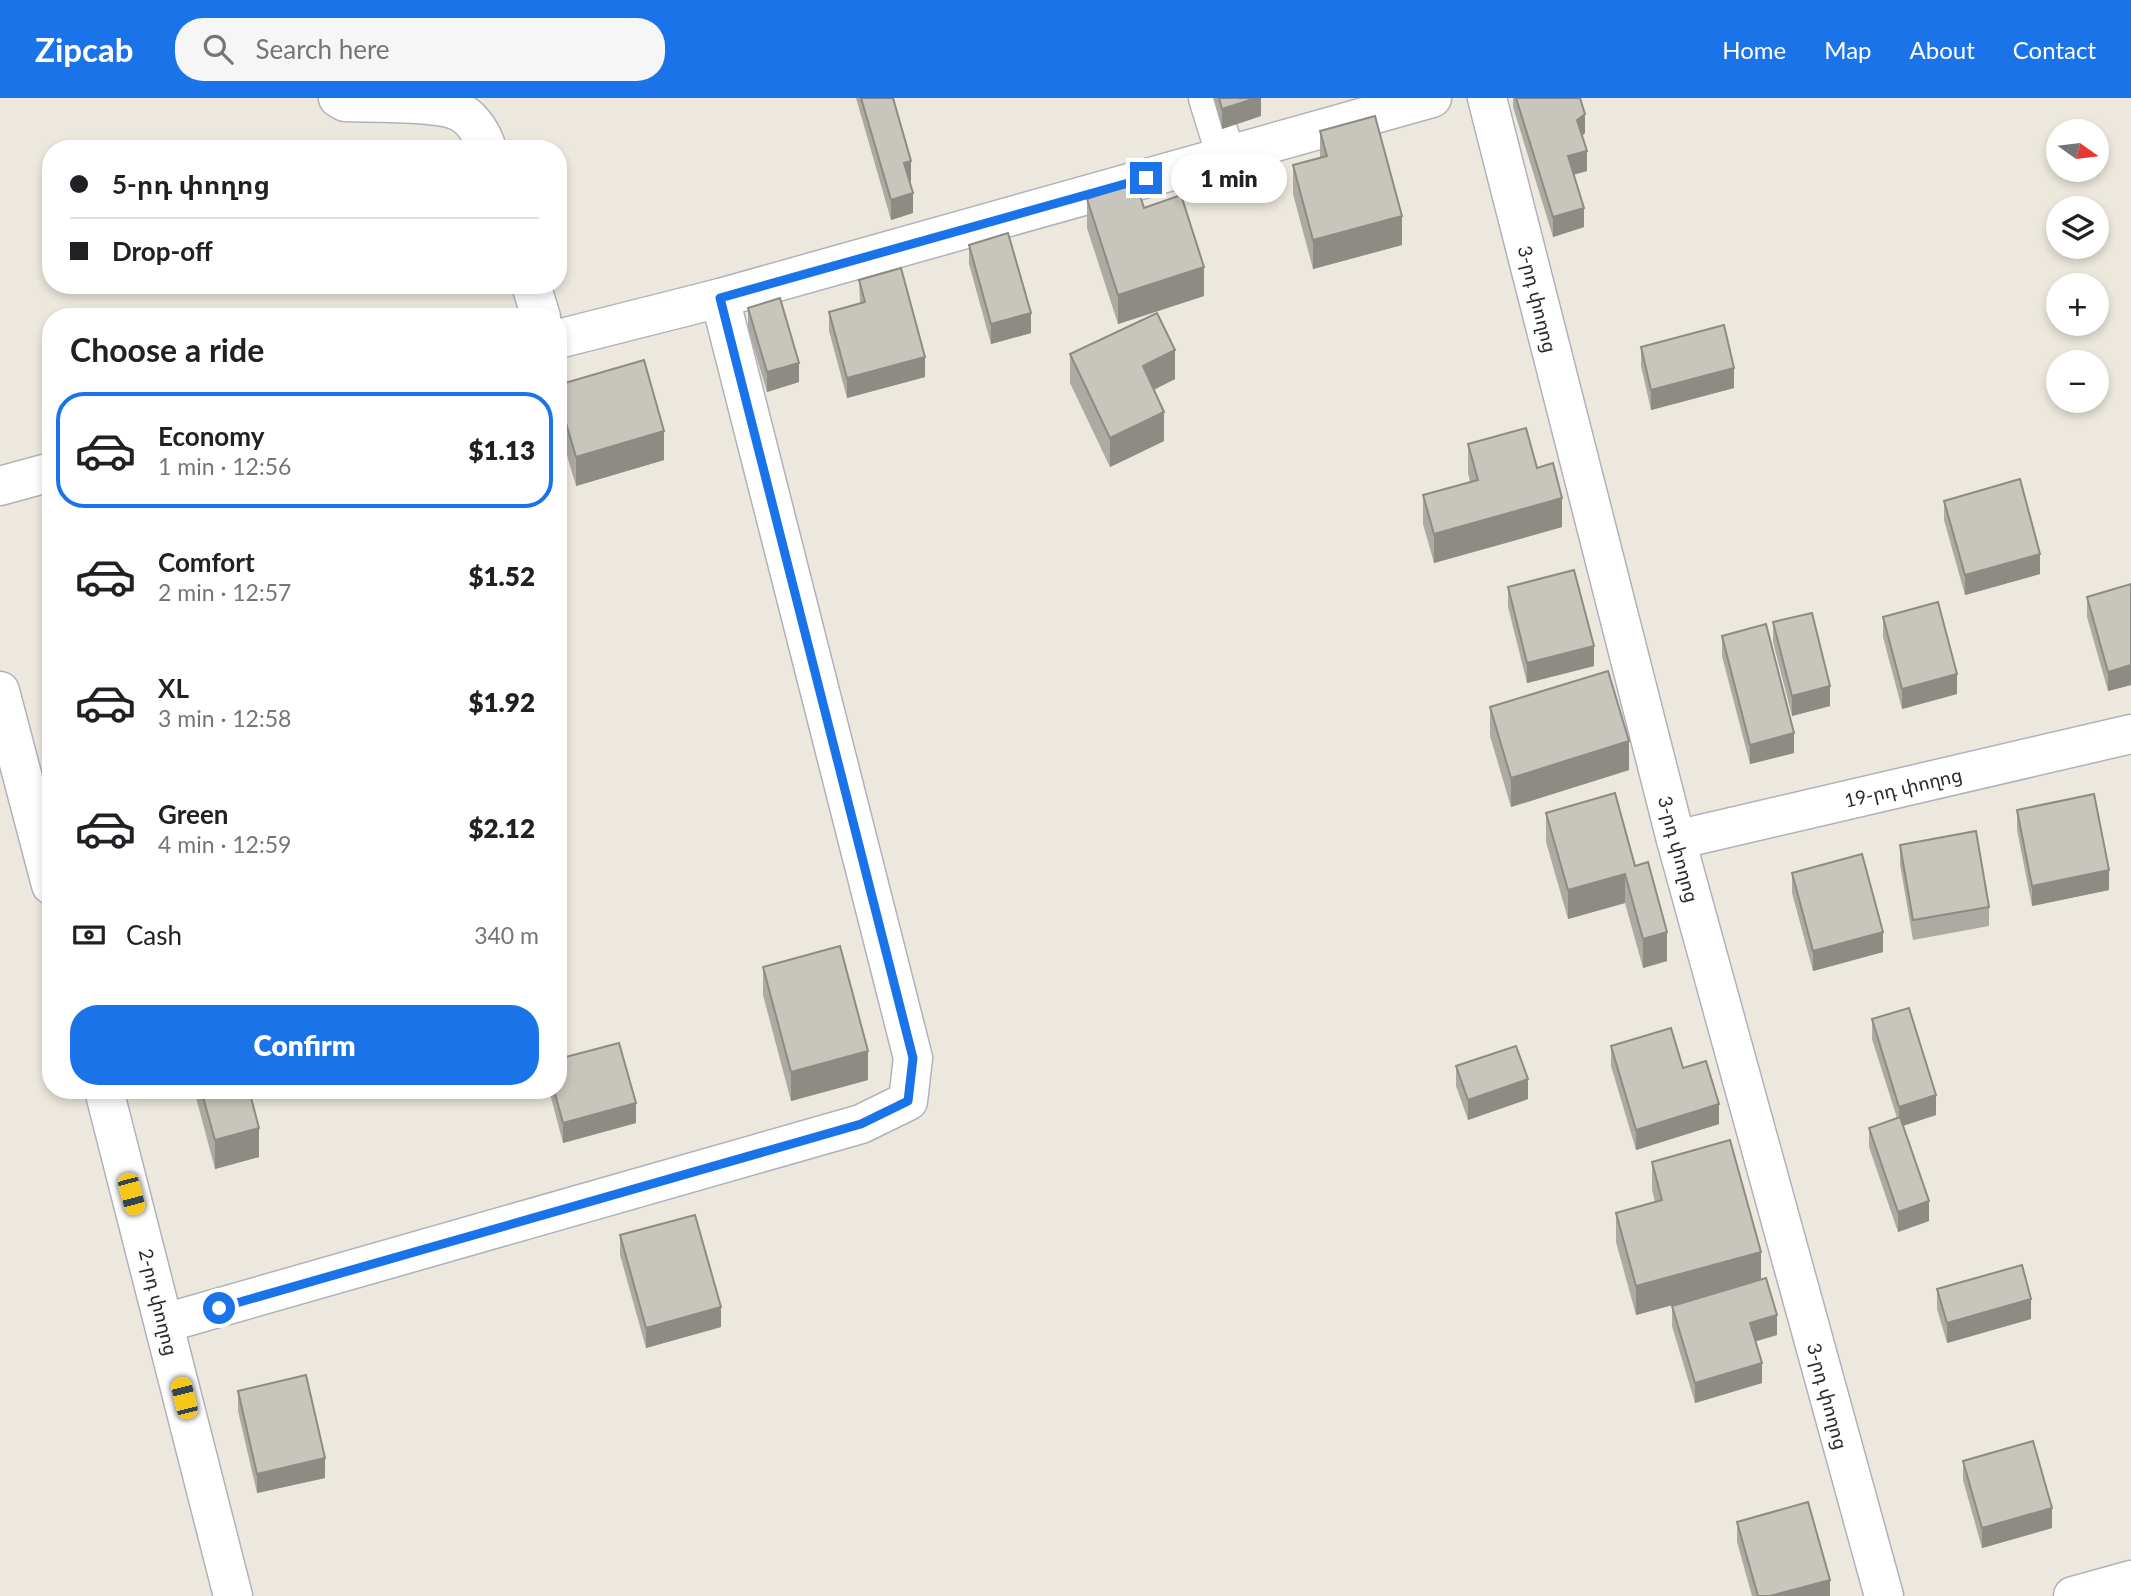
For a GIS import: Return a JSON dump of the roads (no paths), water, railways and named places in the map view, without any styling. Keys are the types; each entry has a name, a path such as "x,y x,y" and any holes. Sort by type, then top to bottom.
{"street":[{"path":"338,98 345,102 427,105 459,111 484,140"},
{"path":"1208,98 1226,156"},
{"path":"567,338 720,298 1432,98"},
{"name":"3-րդ փողոց","path":"1487,98 1676,840 1884,1596"},
{"path":"165,1323 861,1124 908,1101 913,1058 720,298"},
{"path":"0,486 42,474"},
{"path":"0,691 42,851"},
{"name":"19-րդ փողոց","path":"1676,840 2131,734"},
{"name":"2-րդ փողոց","path":"106,1099 233,1596"},
{"path":"2073,1596 2131,1580"}]}
